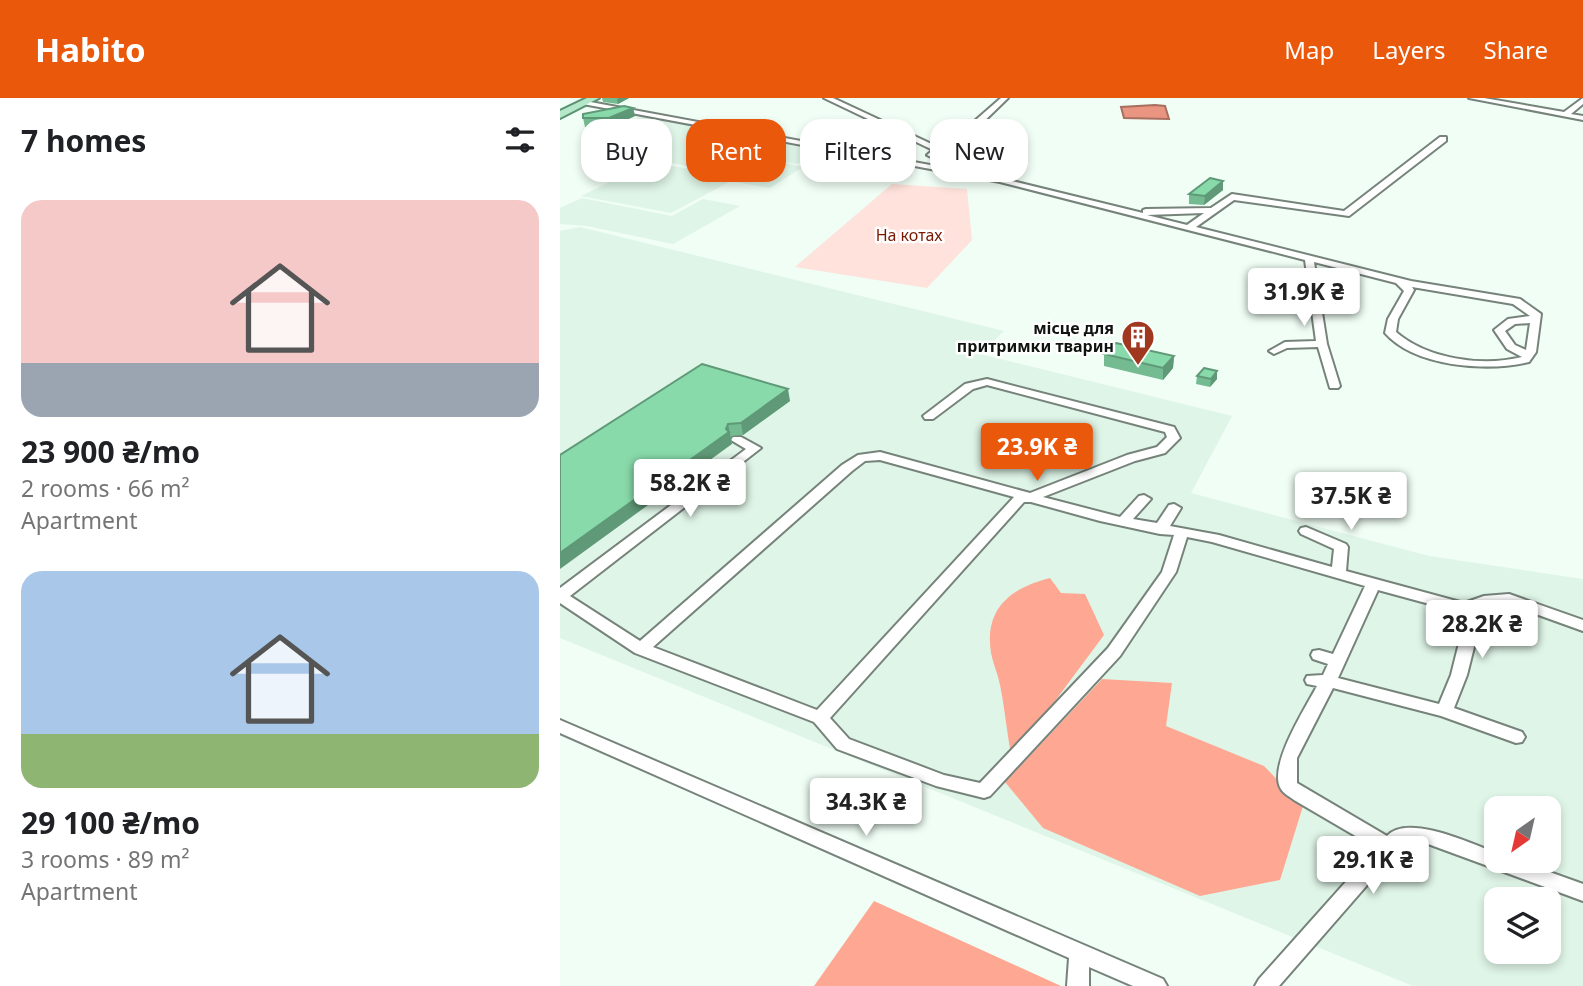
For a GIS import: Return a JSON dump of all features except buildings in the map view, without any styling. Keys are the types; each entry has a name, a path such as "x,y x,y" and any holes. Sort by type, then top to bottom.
{"main road":[{"path":"563,112 590,100"}],"street":[{"path":"827,98 930,146"},
{"path":"982,119 1005,98"},
{"path":"1472,98 1583,118"},
{"path":"590,100 800,141"},
{"path":"1565,115 1583,100"},
{"path":"1188,228 1232,197 1346,214 1443,139"},
{"path":"916,164 930,155"},
{"path":"916,164 1000,180 1399,281 1516,302 1536,314 1528,356 1525,360 1509,365 1494,365 1414,351 1400,344 1390,333 1393,319 1409,290 1423,286"},
{"path":"1120,211 1211,210"},
{"path":"1309,258 1322,344 1334,386"},
{"path":"1399,281 1409,290"},
{"path":"1528,356 1511,347 1499,330 1512,321 1535,319"},
{"path":"1275,351 1285,345 1322,344"},
{"path":"820,718 1024,498 1130,458 1161,450 1174,438 1170,430 987,382 969,386 929,416"},
{"path":"737,440 755,448 561,596 641,649 820,718 843,744 942,782 984,791 1114,652 1169,572 1181,533"},
{"path":"641,649 699,605 862,458 880,456 1024,498 1122,522 1214,538 1465,608 1484,601 1509,599 1583,626"},
{"path":"1122,522 1144,499"},
{"path":"1160,530 1174,508"},
{"path":"1306,531 1341,547 1339,573"},
{"path":"1374,583 1346,626 1338,662 1321,681 1289,758 1288,786 1310,802 1356,823 1389,848"},
{"path":"1444,711 1459,675 1472,623 1465,608"},
{"path":"1319,655 1338,662"},
{"path":"1321,681 1444,711 1516,737"},
{"path":"560,726 1156,986"},
{"path":"1266,986 1397,837 1429,836 1484,856"},
{"path":"1529,873 1583,893"},
{"path":"1078,986 1080,953"}],"shaded area":[{"path":"1165,106 1169,119 1124,118 1121,107"},
{"path":"672,122 686,124 686,166 672,163"},
{"path":"786,141 800,143 800,162 786,162"},
{"path":"786,163 800,166 786,178"},
{"path":"672,166 686,168 686,182 729,182 671,213 581,196 610,182 672,182"},
{"path":"737,182 779,182 770,188"},
{"path":"582,198 672,216 703,199 740,206 673,244 587,226 560,224 560,208"},
{"path":"580,227 1004,331 980,354 1232,416 1191,493 1429,556 1583,579 1583,986 1413,986 560,638 560,231"},
{"path":"1050,578 1061,593 1085,594 1104,635 1012,759 1000,685 991,653 992,624 996,612 1012,594"},
{"path":"1102,679 1172,683 1166,726 1264,766 1303,806 1280,880 1200,896 1043,828 1005,782"},
{"path":"874,901 1061,986 814,986"}],"green space":[{"name":"На котах","path":"892,184 967,189 972,240 927,288 795,267"}],"place":[{"name":"місце для притримки тварин","path":"1138,367"}]}
